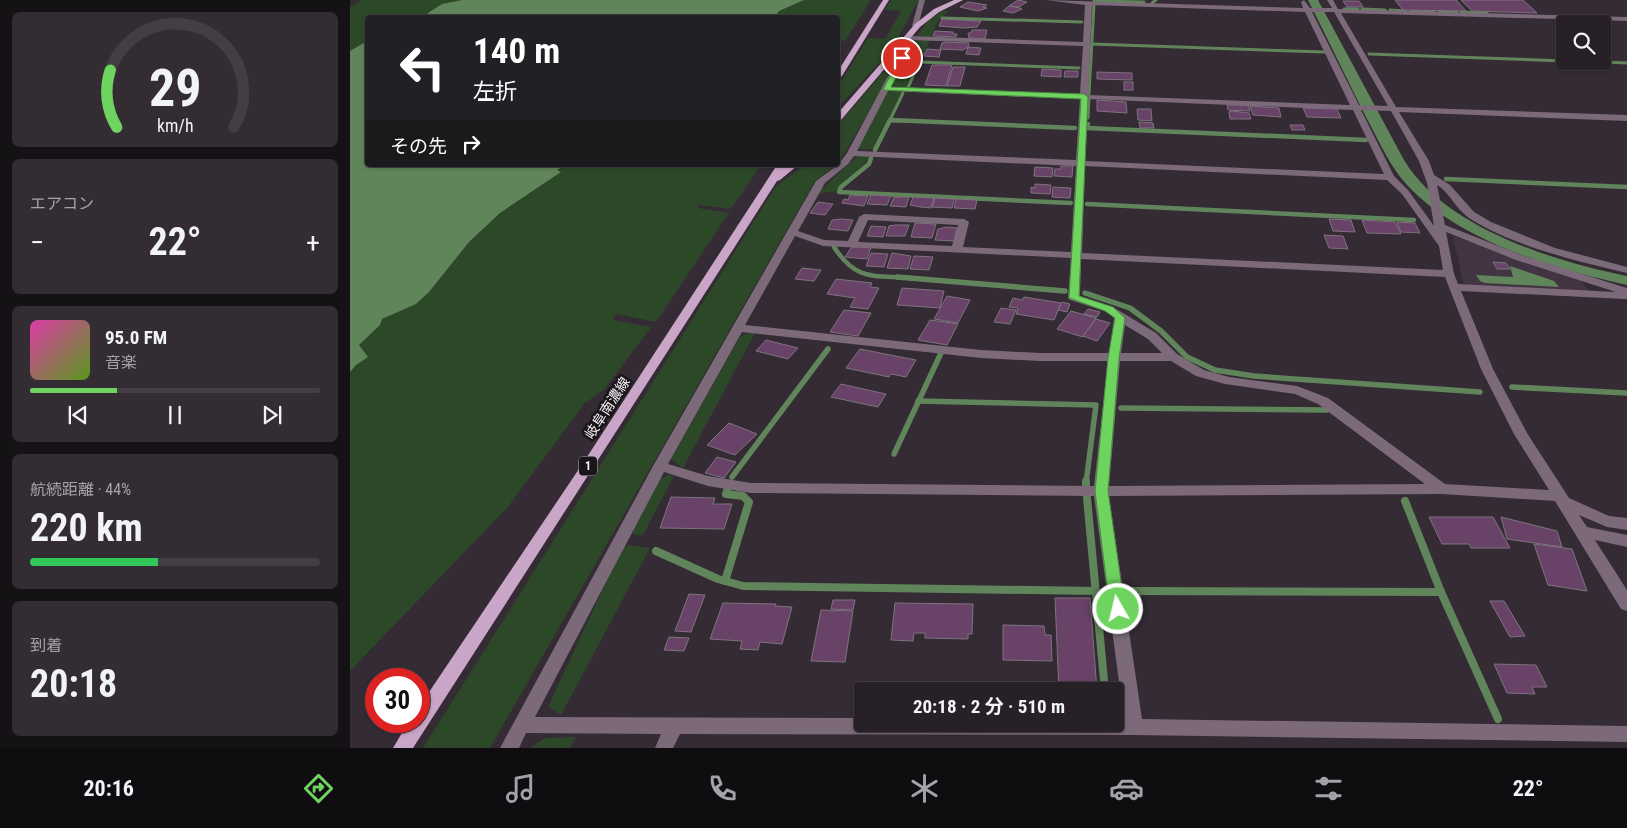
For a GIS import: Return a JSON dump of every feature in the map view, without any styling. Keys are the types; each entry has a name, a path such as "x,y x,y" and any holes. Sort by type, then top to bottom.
{"main road":[{"path":"840,73 886,0"},
{"path":"840,116 907,38 915,26 928,15 960,0"},
{"path":"771,182 781,167"},
{"name":"岐阜南濃線","path":"402,748 592,460 771,182 791,167"}],"street":[{"path":"915,26 918,9 922,0"},
{"path":"1049,0 1307,6 1332,9 1627,19"},
{"path":"1330,0 1332,9 1388,108 1416,145 1431,180 1448,274 1487,369 1521,434 1627,604"},
{"path":"1089,2 1074,298 1109,309 1120,318 1152,336 1173,357 1186,366 1229,381 1297,390 1323,401 1442,489"},
{"path":"1307,6 1390,177 1405,192 1442,244"},
{"path":"840,166 851,153 886,89 906,50 907,38 1086,44"},
{"path":"886,89 1627,118"},
{"path":"851,153 1390,177"},
{"path":"509,748 660,466 792,232 821,181 839,167"},
{"path":"1431,180 1447,187 1470,214 1488,224 1551,250 1627,270"},
{"path":"852,244 864,218 964,222 958,249"},
{"path":"1439,222 1520,258 1627,292"},
{"path":"792,232 823,243 1448,274"},
{"path":"1454,287 1627,296"},
{"path":"1120,318 1114,358 1101,491 1134,727"},
{"path":"738,328 981,354 1114,358 1173,357"},
{"path":"660,466 708,481 752,488 1101,491 1442,489 1562,499 1607,521 1627,524"},
{"path":"1582,532 1627,540"},
{"path":"521,725 1134,727 1627,734"},
{"path":"664,748 674,726"}],"shaded area":[{"path":"362,0 462,0 442,4 426,15 365,15 365,42 350,51 350,7"},
{"path":"462,0 804,0 779,11 776,15 426,15 442,4"},
{"path":"804,0 871,0 845,41 840,40 840,15 776,15 779,11"},
{"path":"891,0 919,0 891,50 840,105 840,84 868,38 885,39 901,11 885,10"},
{"path":"1308,0 1318,0 1404,160 1422,184 1446,205 1473,223 1503,238 1567,261 1627,276 1627,285 1568,270 1505,248 1447,218 1422,199 1401,178 1387,157"},
{"path":"942,11 949,11 938,20 931,38 917,36 930,18"},
{"path":"930,40 923,57 908,54 915,41"},
{"path":"365,42 365,167 563,167 557,170 561,172 500,213 469,242 429,292 416,304 382,319 380,325 359,345 368,357 356,365 350,372 350,51"},
{"path":"899,54 902,55 840,161 840,123"},
{"path":"920,59 907,88 892,85 904,60"},
{"path":"903,91 874,149 857,149 886,93"},
{"path":"858,155 870,155 867,161 844,181 837,191 817,194"},
{"path":"564,167 760,167 731,209 699,205 698,208 729,213 656,322 616,314 613,320 651,327 604,390 585,403 507,508 350,671 350,372 367,357 359,345 380,325 382,319 416,304 429,292 469,242 500,213 561,172 557,171"},
{"path":"802,167 833,167 815,181 490,748 423,748 776,186"},
{"path":"1453,236 1582,281 1589,292 1471,286 1463,283"},
{"path":"1510,266 1554,281 1559,287 1485,283 1480,281 1476,275 1513,277"},
{"path":"749,333 755,333 683,468 671,459 740,337"},
{"path":"668,475 674,476 643,535 636,535 630,531 656,481"},
{"path":"629,545 650,548 561,715 548,707 622,548"},
{"path":"576,737 570,748 530,748 545,738"}],"building":[{"path":"1018,0 1027,2 1019,7 1009,6"},
{"path":"1395,0 1456,0 1466,11 1403,10"},
{"path":"1461,0 1523,0 1537,13 1472,11"},
{"path":"1343,1 1359,1 1363,7 1347,7"},
{"path":"968,2 987,5 983,7 987,8 978,11 960,7"},
{"path":"1009,6 1022,9 1013,13 1003,11"},
{"path":"942,19 981,21 977,27 964,28 939,26"},
{"path":"972,30 987,30 985,39 969,38 968,33 971,33"},
{"path":"935,31 957,34 956,37 933,36"},
{"path":"942,43 969,43 968,47 963,50 940,49"},
{"path":"968,47 981,48 979,55 966,54"},
{"path":"927,49 941,50 939,57 924,56"},
{"path":"932,65 952,65 946,86 925,85"},
{"path":"953,67 965,67 960,86 947,86"},
{"path":"1042,69 1061,70 1061,77 1041,76"},
{"path":"1065,71 1078,71 1078,77 1064,77"},
{"path":"1097,72 1132,73 1132,80 1097,79"},
{"path":"1124,82 1133,82 1133,90 1124,90"},
{"path":"1097,100 1126,102 1127,113 1097,111"},
{"path":"1227,105 1248,105 1250,111 1228,110"},
{"path":"1250,106 1279,108 1281,117 1253,115"},
{"path":"1303,108 1337,109 1341,118 1307,117"},
{"path":"1137,109 1151,109 1152,121 1138,120"},
{"path":"1229,112 1249,113 1251,119 1230,119"},
{"path":"1139,122 1153,123 1154,128 1140,128"},
{"path":"1290,125 1303,125 1305,130 1292,130"},
{"path":"1061,166 1073,166 1072,177 1054,176 1055,169 1061,169"},
{"path":"1035,167 1053,168 1052,177 1034,176"},
{"path":"1035,184 1051,185 1050,194 1031,193 1031,187 1035,188"},
{"path":"1053,187 1071,188 1070,198 1052,197"},
{"path":"850,195 868,196 864,206 842,203 844,199 848,200"},
{"path":"871,195 891,196 887,205 867,204"},
{"path":"894,197 909,197 906,207 890,206"},
{"path":"913,197 934,198 931,208 910,205"},
{"path":"935,198 954,199 952,208 932,207"},
{"path":"956,199 977,200 975,209 954,208"},
{"path":"818,202 833,204 825,215 810,213"},
{"path":"1329,219 1351,220 1355,232 1333,231"},
{"path":"832,220 853,220 848,231 828,229"},
{"path":"1362,220 1395,222 1401,234 1367,233"},
{"path":"1397,222 1415,223 1420,233 1401,232"},
{"path":"915,223 936,224 932,238 911,237"},
{"path":"909,225 905,236 886,236 889,226"},
{"path":"871,226 886,227 883,237 867,236"},
{"path":"947,227 957,228 954,241 935,240 938,229"},
{"path":"1324,235 1343,236 1348,249 1329,248"},
{"path":"857,246 871,247 867,259 845,257 851,248"},
{"path":"871,253 888,254 884,267 866,266"},
{"path":"892,253 911,256 908,269 887,268"},
{"path":"914,256 933,257 929,270 910,269"},
{"path":"1493,262 1506,263 1510,269 1497,269"},
{"path":"802,268 821,270 814,281 795,279"},
{"path":"836,279 872,283 870,287 879,288 868,309 850,307 855,298 827,294"},
{"path":"902,288 944,291 940,308 897,305"},
{"path":"947,296 970,300 958,323 934,319"},
{"path":"1024,297 1061,303 1054,320 1016,314 1018,308 1009,307 1013,298 1022,300"},
{"path":"1062,302 1070,304 1067,312 1058,310"},
{"path":"1001,308 1016,310 1010,324 994,322"},
{"path":"1088,309 1100,312 1097,317 1084,314"},
{"path":"844,310 871,313 858,336 830,332"},
{"path":"1071,311 1096,318 1083,337 1057,329"},
{"path":"1096,319 1110,323 1097,341 1083,336"},
{"path":"930,320 958,324 947,345 918,340"},
{"path":"766,340 798,348 788,359 756,351"},
{"path":"860,349 916,360 906,377 891,374 889,377 846,368"},
{"path":"841,384 886,394 878,407 831,397"},
{"path":"729,423 757,434 735,455 707,445"},
{"path":"717,457 736,462 724,478 705,473"},
{"path":"671,497 715,498 713,504 732,504 724,529 660,528"},
{"path":"1429,517 1493,517 1510,548 1471,548 1469,544 1442,544"},
{"path":"1501,517 1557,531 1562,547 1507,539"},
{"path":"1534,544 1572,549 1587,591 1548,585"},
{"path":"689,594 705,595 691,632 675,631"},
{"path":"1055,598 1090,598 1096,682 1059,682"},
{"path":"833,600 855,600 853,610 831,609"},
{"path":"1490,601 1504,601 1525,636 1510,637"},
{"path":"723,603 776,604 775,606 792,607 782,644 760,642 758,650 740,649 742,641 710,639"},
{"path":"895,603 973,604 972,634 968,634 968,639 925,638 925,633 914,633 913,641 891,640"},
{"path":"821,610 853,611 845,662 811,661"},
{"path":"1003,625 1044,626 1045,635 1051,635 1052,661 1003,660"},
{"path":"669,637 689,638 684,651 664,650"},
{"path":"1494,664 1536,665 1547,687 1532,687 1535,694 1507,693"}],"waterway":[{"path":"1152,3 1156,0"},
{"path":"1094,1 1144,2"},
{"path":"1089,94 1094,4"},
{"path":"1344,9 1358,9"},
{"path":"1362,9 1385,10"},
{"path":"1390,10 1406,11"},
{"path":"1411,11 1434,11"},
{"path":"1439,12 1457,12"},
{"path":"1461,12 1487,13"},
{"path":"942,18 1082,22"},
{"path":"1092,44 1324,52"},
{"path":"1369,54 1556,61"},
{"path":"908,88 919,62 1079,68"},
{"path":"1611,62 1627,63"},
{"path":"890,121 903,93"},
{"path":"1088,118 1089,99"},
{"path":"891,120 914,121"},
{"path":"875,150 890,121"},
{"path":"890,121 914,121"},
{"path":"914,121 919,121"},
{"path":"914,121 1075,128"},
{"path":"1088,124 1087,128 1366,140"},
{"path":"871,158 869,164 841,187 839,192 1071,203"},
{"path":"1446,179 1627,187"},
{"path":"1087,204 1414,220"},
{"path":"834,247 850,266 859,271 876,276 903,278"},
{"path":"897,277 903,278"},
{"path":"903,278 912,278"},
{"path":"903,278 1065,291"},
{"path":"1085,293 1130,308 1161,331 1187,357 1215,370 1254,376 1480,392"},
{"path":"732,477 828,349"},
{"path":"919,401 941,353"},
{"path":"1512,387 1627,393"},
{"path":"894,454 919,401"},
{"path":"919,401 1096,405 1086,483"},
{"path":"1121,408 1327,410"},
{"path":"725,581 749,502 743,496 726,494 728,488"},
{"path":"1087,498 1096,591"},
{"path":"1405,501 1441,592"},
{"path":"656,551 725,581"},
{"path":"725,581 743,586 1096,591"},
{"path":"1096,591 1104,682"},
{"path":"1128,591 1441,592"},
{"path":"1441,592 1498,719"}],"route":[{"path":"902,58 886,89 1084,97 1074,298 1109,309 1120,318 1114,358 1101,491 1118,609"}]}
